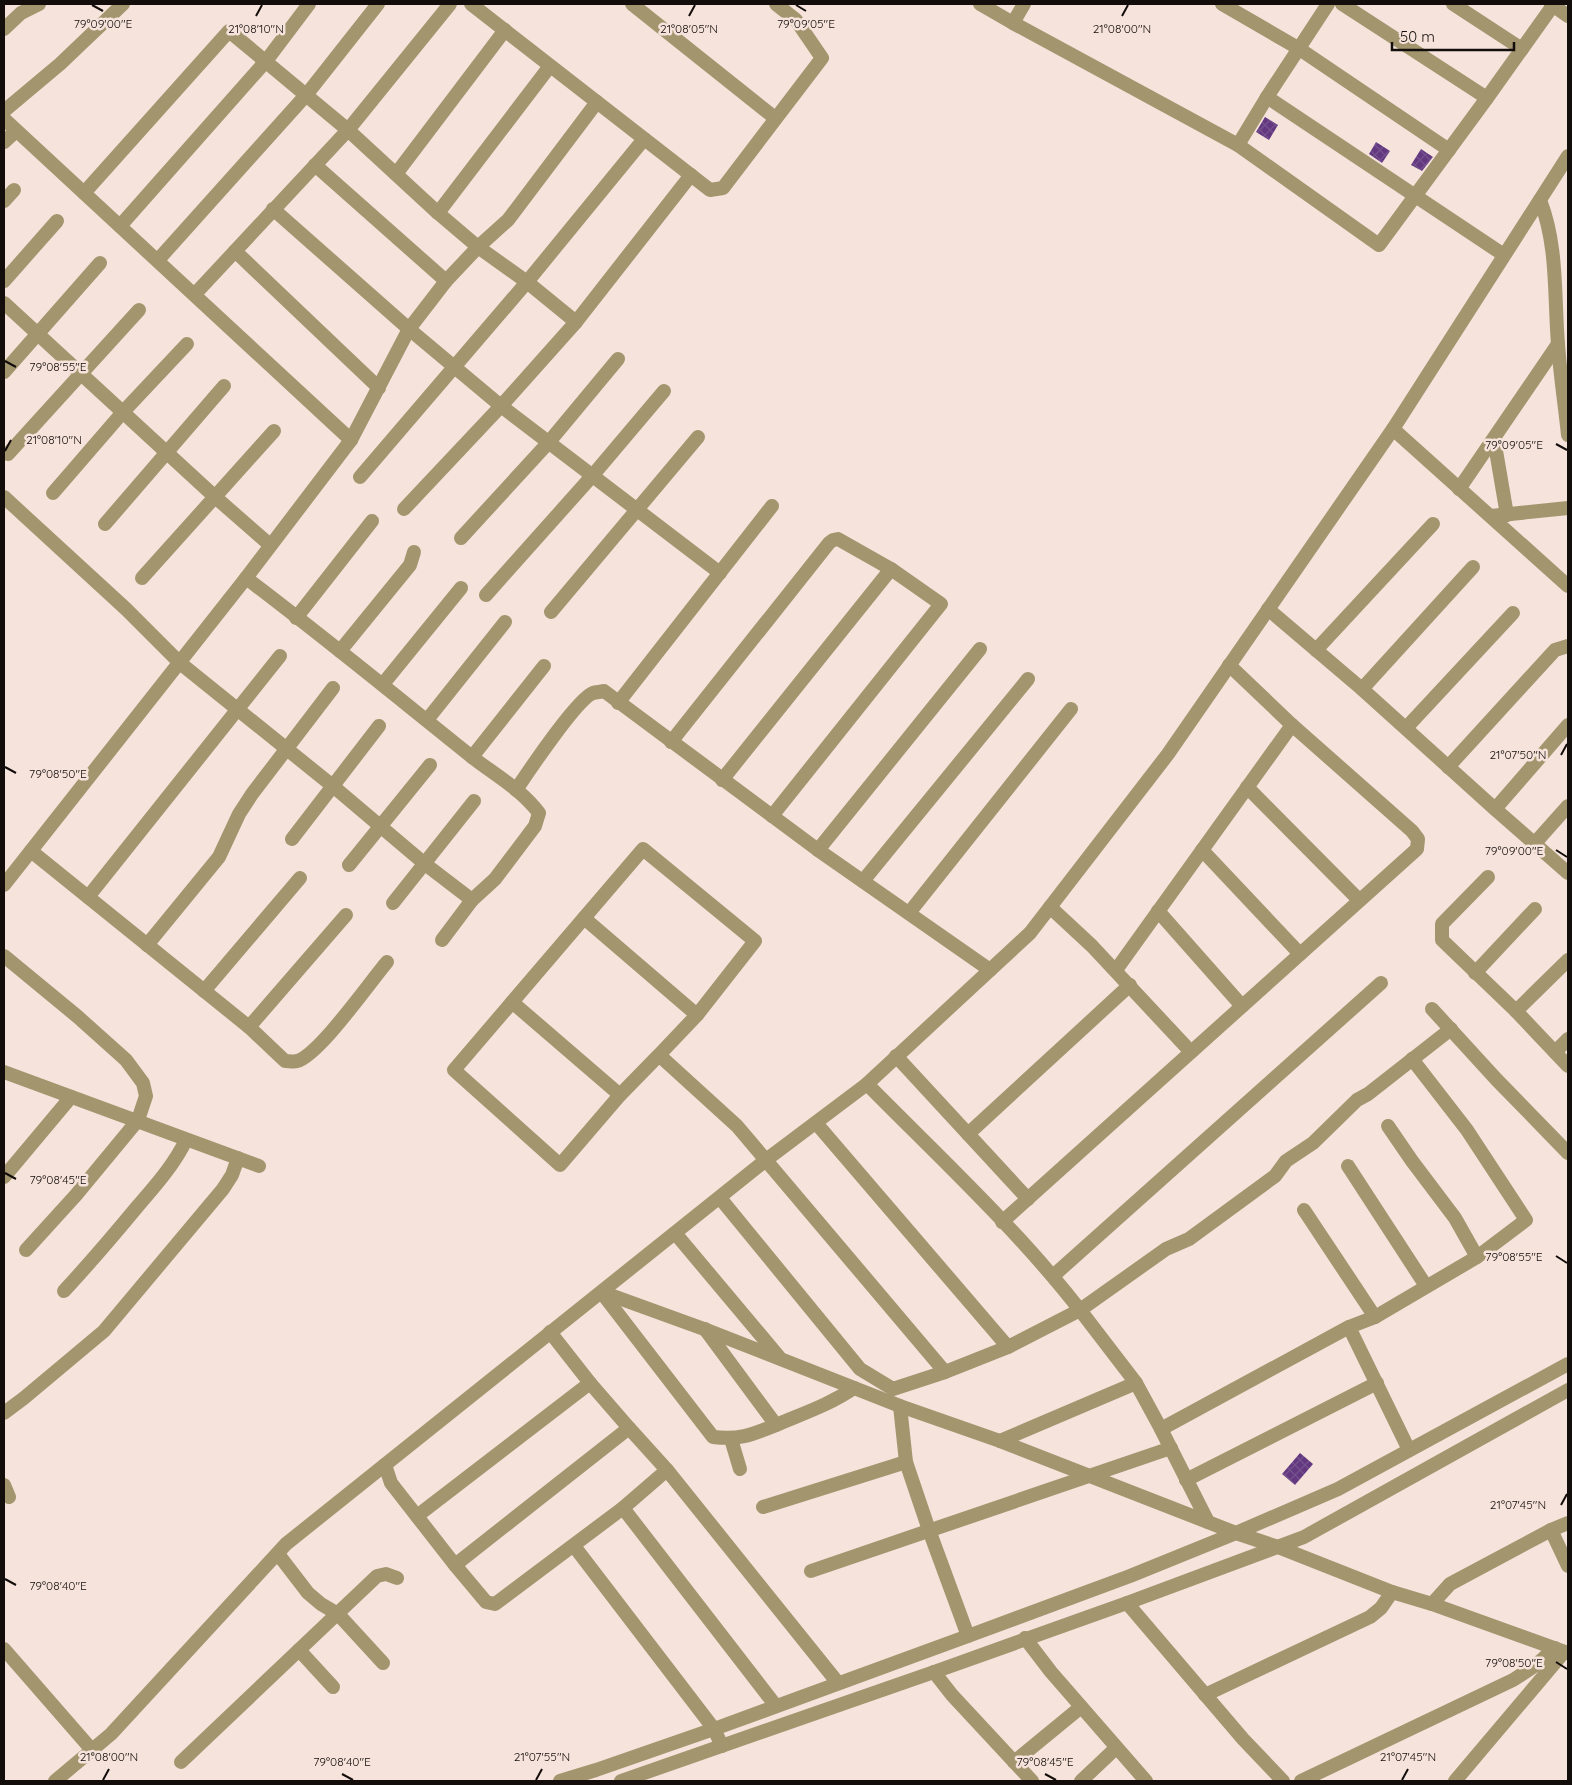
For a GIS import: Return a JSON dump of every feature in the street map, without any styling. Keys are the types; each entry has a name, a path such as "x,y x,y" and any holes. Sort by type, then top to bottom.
{"street":[{"path":"4,29 21,13 39,4"},
{"path":"4,111 60,64 123,4"},
{"path":"120,226 266,61 310,4"},
{"path":"158,260 307,94 378,4"},
{"path":"194,294 348,130 450,4"},
{"path":"471,4 710,190 723,188 822,58 796,20 776,4"},
{"path":"632,4 775,118"},
{"path":"980,4 1238,145 1379,245 1487,98 1552,4 1568,16"},
{"path":"1013,23 1024,4"},
{"path":"1222,4 1298,48 1449,150"},
{"path":"1238,145 1298,48 1328,4"},
{"path":"1342,4 1487,98"},
{"path":"1453,4 1522,49"},
{"path":"84,193 228,30 307,94 478,247 527,282 576,322"},
{"path":"396,174 505,30"},
{"path":"438,213 550,66"},
{"path":"1267,97 1504,256"},
{"path":"4,885 180,663 351,440 409,329 446,281 478,247 508,220 597,102"},
{"path":"4,120 351,440"},
{"path":"4,142 16,131"},
{"path":"360,477 527,282 644,139"},
{"path":"55,1781 111,1734 286,1544 766,1160 867,1084 1030,933 1168,754 1393,429 1568,156"},
{"path":"314,165 446,281"},
{"path":"404,509 501,406 576,322 691,175"},
{"path":"4,201 14,190"},
{"path":"1540,200 1548,220 1553,252 1558,344 1568,435"},
{"path":"274,208 454,368 720,573"},
{"path":"4,281 57,221"},
{"path":"235,251 379,388"},
{"path":"4,372 100,264"},
{"path":"4,303 270,545"},
{"path":"8,454 139,310"},
{"path":"53,493 123,412 186,344"},
{"path":"1459,489 1558,344"},
{"path":"461,538 549,442 618,359"},
{"path":"105,524 224,386"},
{"path":"486,595 593,475 664,391"},
{"path":"1393,429 1568,586"},
{"path":"142,578 274,430"},
{"path":"551,612 698,437"},
{"path":"1494,439 1507,514"},
{"path":"4,498 126,609 180,663 334,787 425,864 472,900"},
{"path":"618,703 772,506"},
{"path":"1491,516 1568,508"},
{"path":"296,618 372,521"},
{"path":"1316,650 1433,524"},
{"path":"671,742 829,543 838,539 891,569 941,604 772,816"},
{"path":"340,651 410,566 414,552"},
{"path":"1362,689 1473,567"},
{"path":"722,780 891,569"},
{"path":"246,578 530,801 539,812 535,826 494,879 472,900 442,940"},
{"path":"383,684 461,588"},
{"path":"1268,609 1362,689 1568,873"},
{"path":"1406,728 1513,613"},
{"path":"426,720 505,622"},
{"path":"1448,767 1555,650 1568,646"},
{"path":"818,850 980,649"},
{"path":"88,896 280,656"},
{"path":"1002,1222 1417,849 1418,839 1406,825 1292,725 1229,665"},
{"path":"472,757 544,666"},
{"path":"863,881 1028,679"},
{"path":"147,945 219,857 252,794 333,688"},
{"path":"516,790 558,732 591,693 604,691 818,850 990,970"},
{"path":"910,913 1071,709"},
{"path":"1116,970 1292,725"},
{"path":"1495,809 1568,725"},
{"path":"292,839 334,787 379,726"},
{"path":"349,865 430,765"},
{"path":"1247,787 1359,900"},
{"path":"393,904 474,801"},
{"path":"1535,842 1568,806"},
{"path":"643,849 755,941 697,1015 620,1095 560,1165 454,1070 512,1002 643,849"},
{"path":"1202,850 1300,954"},
{"path":"31,851 204,990 285,1061 296,1061 306,1056 322,1042 387,962"},
{"path":"1488,877 1442,924 1442,940 1516,1011 1568,1066"},
{"path":"204,990 300,878"},
{"path":"1050,907 1116,970 1191,1052"},
{"path":"1475,973 1535,909"},
{"path":"1158,911 1242,1006"},
{"path":"248,1027 346,915"},
{"path":"584,918 697,1015"},
{"path":"4,956 78,1017 126,1060 143,1083 146,1096 138,1120 76,1195 26,1250"},
{"path":"1516,1011 1568,960"},
{"path":"1054,1276 1381,983"},
{"path":"968,1134 1130,985"},
{"path":"512,1002 620,1095"},
{"path":"1432,1009 1496,1079 1568,1153"},
{"path":"720,1198 860,1369 893,1389 945,1372 1008,1347 1080,1310 1166,1249 1189,1239 1275,1176 1286,1161 1313,1143 1357,1100 1368,1094 1451,1029"},
{"path":"1555,1052 1568,1039"},
{"path":"659,1055 737,1126 945,1372"},
{"path":"896,1056 1028,1199"},
{"path":"1161,1429 1349,1328 1375,1317 1477,1257 1526,1220 1467,1130 1412,1059"},
{"path":"6,1076 71,1096 259,1166"},
{"path":"867,1084 1054,1276 1136,1383 1208,1522"},
{"path":"4,1177 71,1096"},
{"path":"816,1123 1008,1347"},
{"path":"1388,1126 1455,1218 1477,1257"},
{"path":"64,1291 175,1162 186,1140"},
{"path":"4,1413 104,1331 223,1189 232,1175 238,1158"},
{"path":"1348,1166 1426,1286"},
{"path":"1304,1210 1375,1317"},
{"path":"675,1233 780,1359"},
{"path":"602,1292 704,1329 900,1406 1000,1441 1392,1592 1432,1604 1563,1651"},
{"path":"602,1292 713,1437 731,1439 747,1436 830,1403 854,1388"},
{"path":"1349,1328 1410,1450"},
{"path":"704,1329 776,1425"},
{"path":"550,1332 590,1383 667,1470 838,1683"},
{"path":"560,1781 714,1729 968,1636 1130,1576 1236,1533 1338,1489 1568,1364"},
{"path":"417,1516 590,1383"},
{"path":"1000,1441 1136,1383"},
{"path":"1186,1480 1377,1383"},
{"path":"621,1781 934,1672 1304,1537 1568,1390"},
{"path":"900,1406 906,1462 968,1636"},
{"path":"455,1565 629,1428"},
{"path":"731,1439 740,1469"},
{"path":"811,1571 1170,1448"},
{"path":"763,1507 906,1462"},
{"path":"385,1465 391,1483 455,1565 486,1602 494,1604 574,1546 623,1508 667,1470"},
{"path":"623,1508 776,1706"},
{"path":"1432,1604 1450,1584 1551,1530 1568,1523"},
{"path":"1551,1530 1568,1566"},
{"path":"574,1546 714,1729 722,1746"},
{"path":"278,1554 308,1592 321,1604 338,1614 383,1663"},
{"path":"181,1762 377,1576 386,1574 396,1578"},
{"path":"1205,1695 1370,1617 1382,1608 1392,1592"},
{"path":"1127,1603 1205,1695 1283,1781"},
{"path":"1025,1638 1081,1707 1146,1781"},
{"path":"4,1649 92,1750"},
{"path":"299,1650 333,1687"},
{"path":"1301,1781 1513,1680 1563,1651"},
{"path":"1455,1781 1563,1651"},
{"path":"934,1672 952,1696 1032,1781"},
{"path":"1014,1762 1081,1707"},
{"path":"1081,1781 1116,1748"}],"building":[{"path":"1265,117 1278,125 1269,140 1256,132"},
{"path":"1376,142 1390,151 1382,163 1369,154"},
{"path":"1421,149 1433,157 1422,171 1411,165"},
{"path":"1300,1453 1313,1464 1295,1485 1282,1474"}]}
